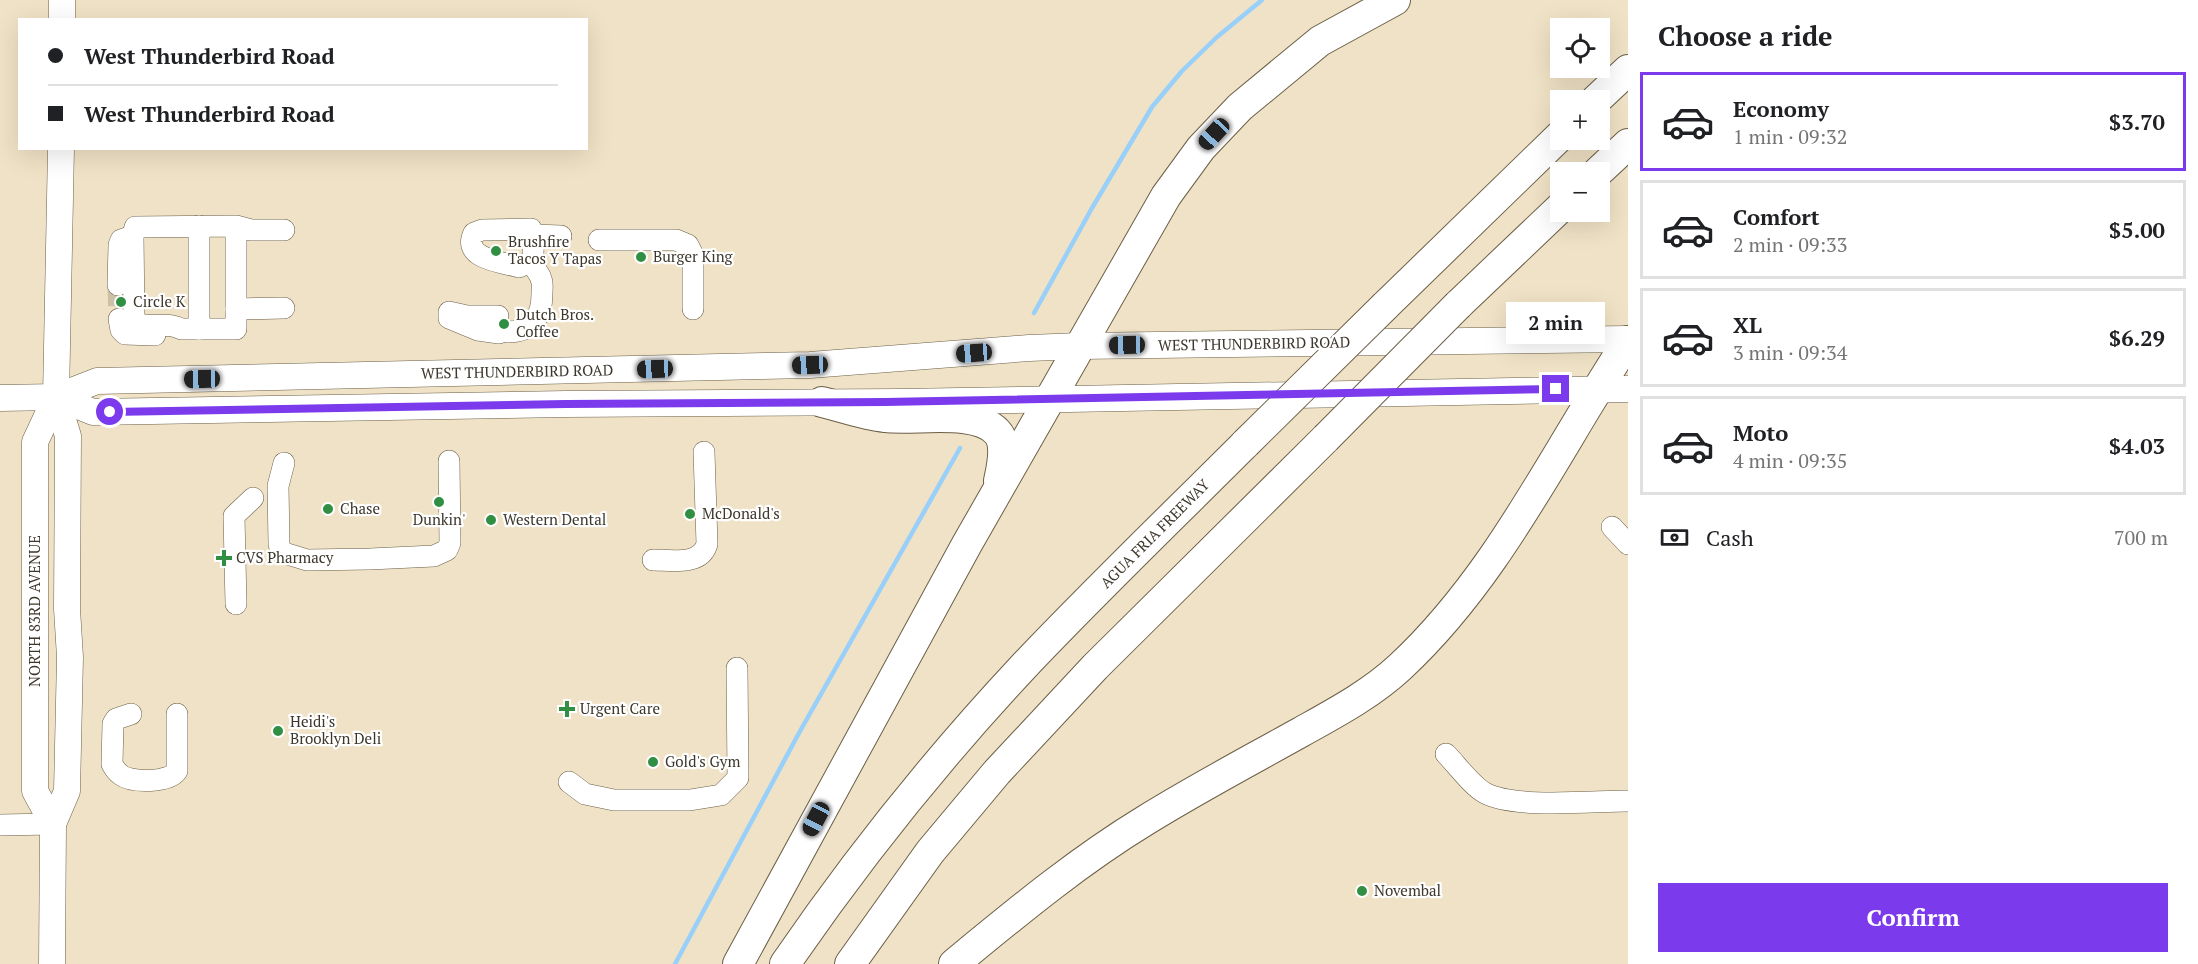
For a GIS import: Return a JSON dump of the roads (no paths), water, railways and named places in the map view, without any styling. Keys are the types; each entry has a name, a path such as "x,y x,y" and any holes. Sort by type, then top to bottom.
{"highway":[{"path":"738,964 840,774 998,490 1052,399 1080,346 1095,324 1166,196 1201,148 1240,107 1320,41 1395,0"},
{"path":"1607,90 1628,70"},
{"path":"1609,162 1628,144"},
{"name":"AGUA FRIA FREEWAY","path":"785,964 874,840 981,714 1087,601 1550,146"},
{"path":"850,964 930,852 998,772 1095,667 1458,305 1550,218"},
{"path":"954,964 1078,864 1146,819 1345,707 1398,669 1439,628 1479,579 1514,528 1596,389 1628,340"},
{"path":"822,402 885,417 969,419 987,424 998,433 1002,440 1003,459 998,490"}],"main road":[{"path":"62,0 62,18"},
{"name":"NORTH 83RD AVENUE","path":"52,964 53,824 68,791 70,657 67,609 68,436 56,397 61,150"},
{"name":"WEST THUNDERBIRD ROAD","path":"0,398 56,397 97,381 810,365 1080,346 1628,340"},
{"name":"WEST THUNDERBIRD ROAD","path":"56,397 93,412 1628,389"},
{"name":"NORTH 83RD AVENUE","path":"53,824 35,791 35,547 36,442 56,397"}],"street":[{"path":"190,329 199,226"},
{"path":"118,285 119,244 134,231 199,226 284,230"},
{"path":"134,231 134,320 140,325 174,325 190,329 236,329 236,226"},
{"path":"503,324 518,332 534,321 540,313 542,280 534,263 534,235 531,229 482,230 474,233 470,242 474,253 519,267 534,263"},
{"path":"534,235 561,236"},
{"path":"599,240 676,240 688,245 693,255 693,309"},
{"path":"236,309 284,308"},
{"path":"119,319 121,330 124,334 130,335 174,334 190,329"},
{"path":"653,554 692,546 706,535 704,452"},
{"path":"284,464 278,486 281,552 307,560 370,559 434,556 447,550 450,543 449,460"},
{"path":"236,603 234,516 253,498"},
{"path":"1612,527 1628,544"},
{"path":"569,782 585,794 614,800 690,800 721,795 738,778 737,668"},
{"path":"131,714 116,719 113,724 112,764 122,776 158,780 169,779 177,771 177,714"},
{"path":"1446,754 1483,792 1505,800 1628,801"},
{"path":"0,825 53,824"}],"waterway":[{"path":"1034,313 1092,208 1152,107 1182,71 1217,37 1262,0"},
{"path":"675,964 799,733 960,448"}],"tunnel":[{"path":"118,285 119,319"}],"place":[{"name":"Brushfire Tacos Y Tapas","path":"496,251"},
{"name":"Burger King","path":"641,257"},
{"name":"Circle K","path":"121,302"},
{"name":"Dutch Bros. Coffee","path":"504,324"},
{"name":"Dunkin'","path":"439,502"},
{"name":"Chase","path":"328,509"},
{"name":"McDonald's","path":"690,514"},
{"name":"Western Dental","path":"491,520"},
{"name":"CVS Pharmacy","path":"224,558"},
{"name":"Urgent Care","path":"567,709"},
{"name":"Heidi's Brooklyn Deli","path":"278,731"},
{"name":"Gold's Gym","path":"653,762"},
{"name":"Novembal","path":"1362,891"}]}
